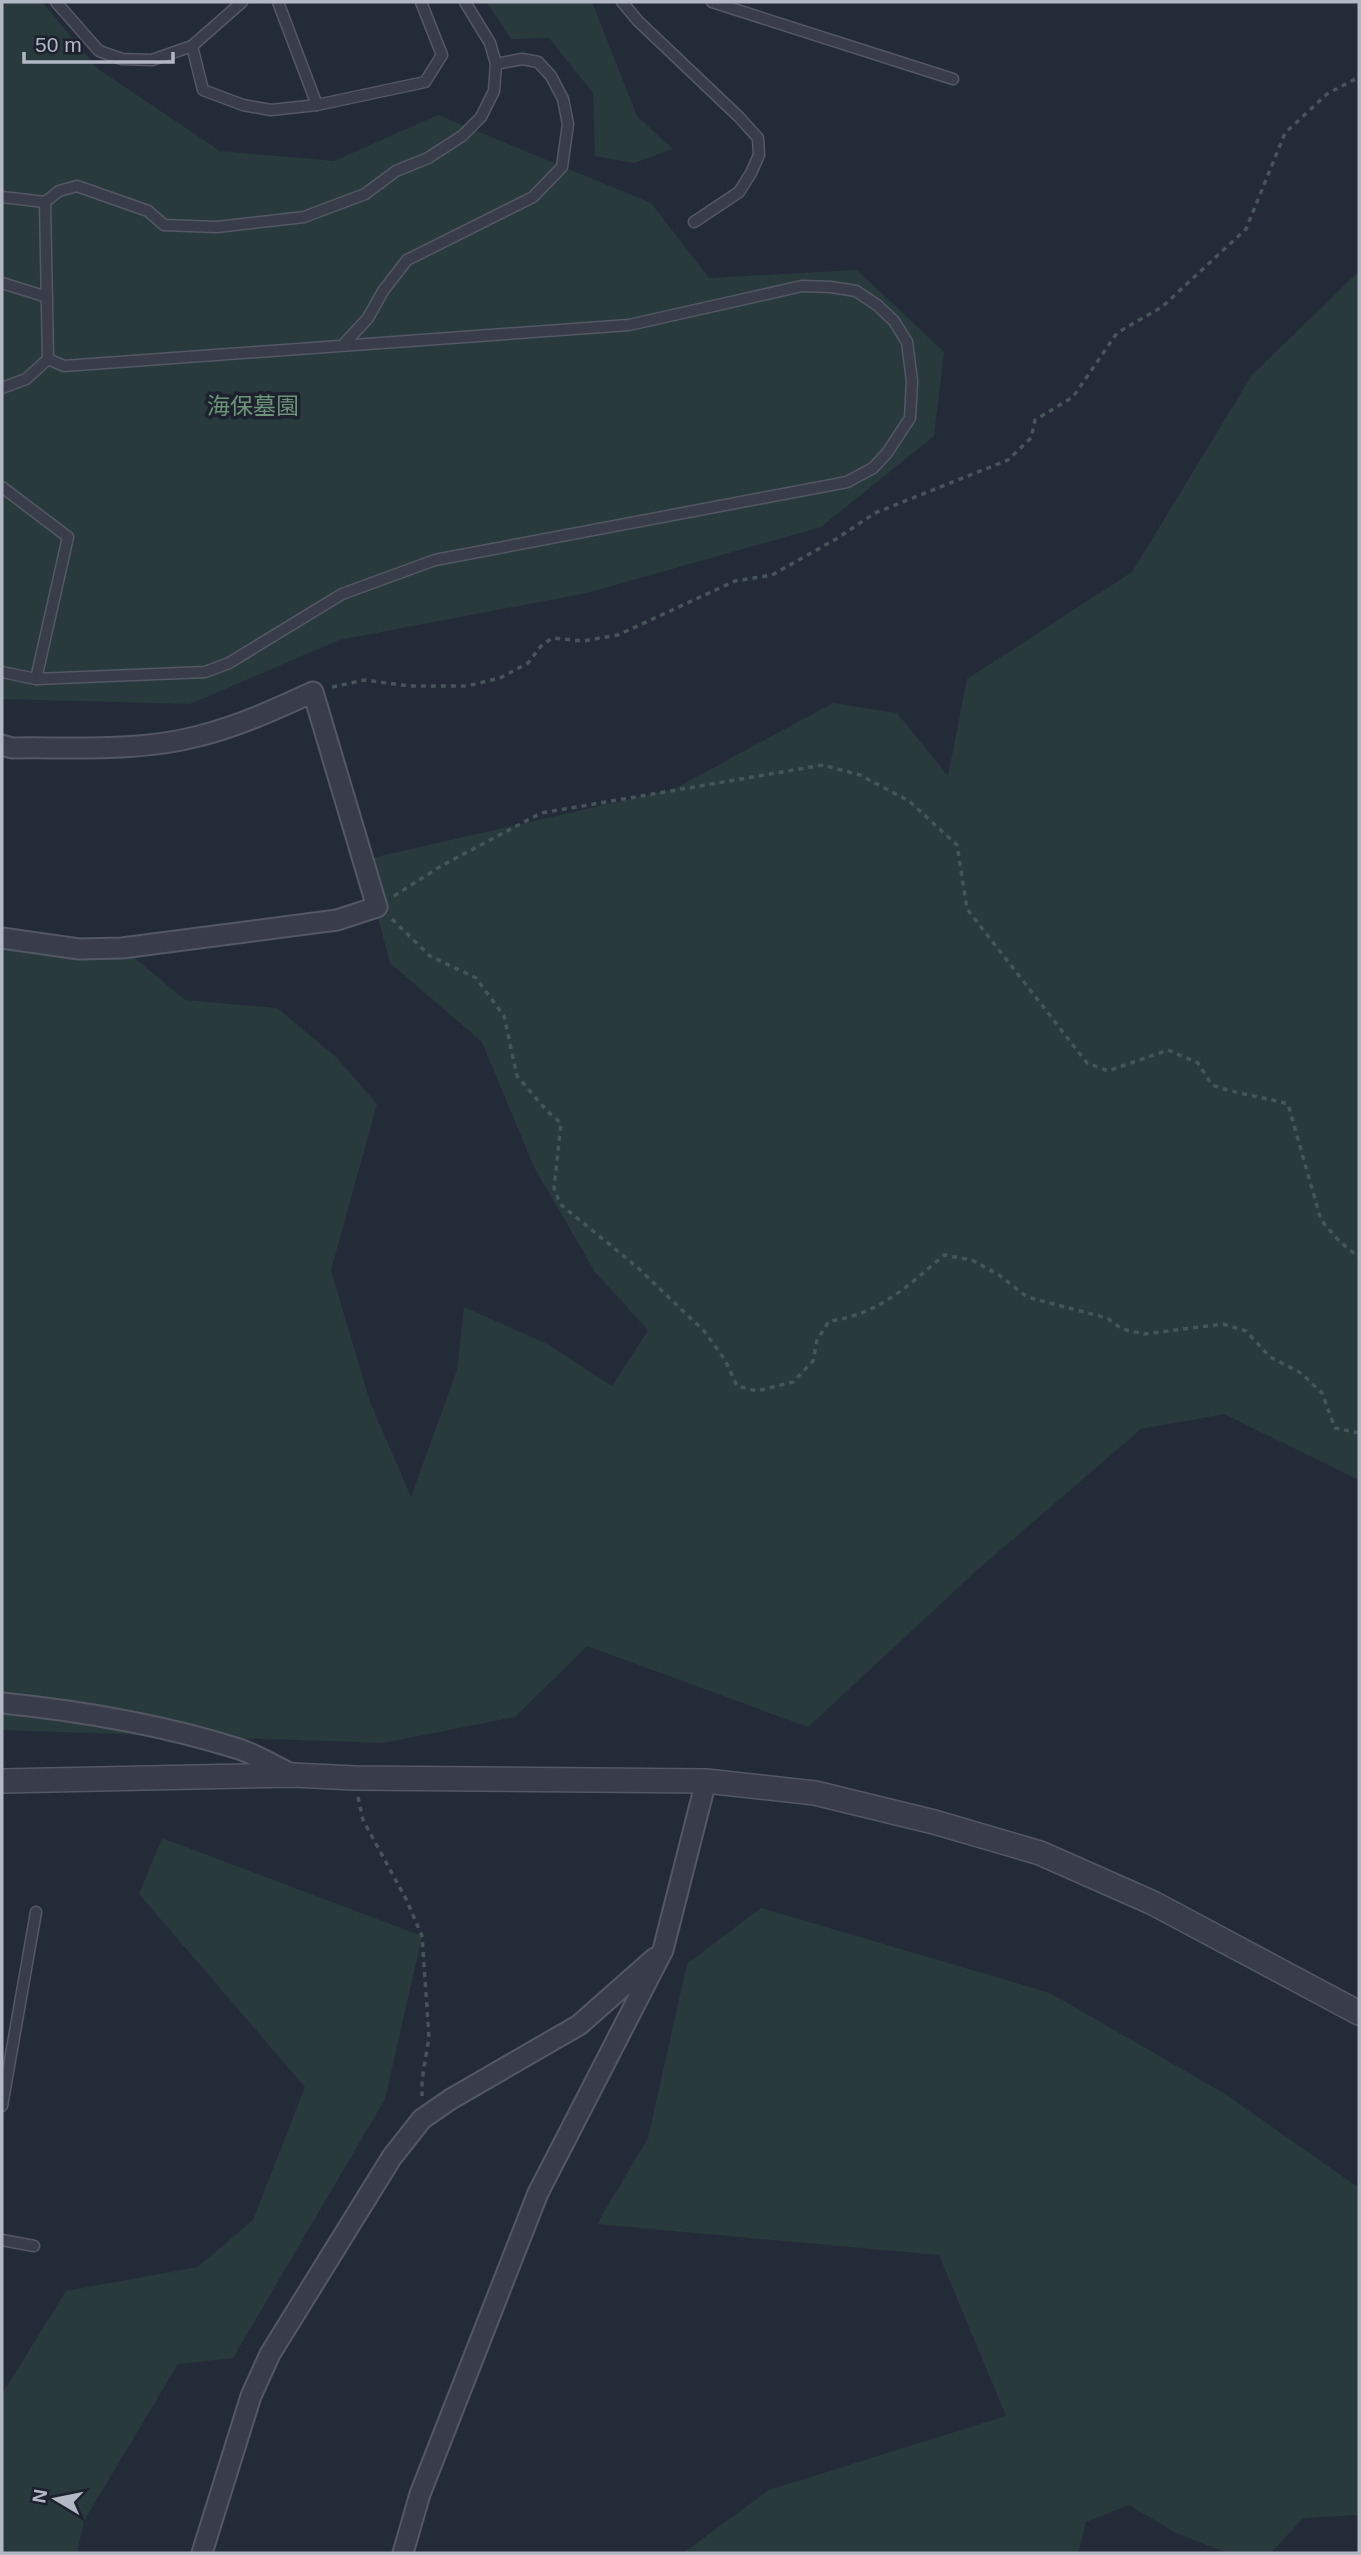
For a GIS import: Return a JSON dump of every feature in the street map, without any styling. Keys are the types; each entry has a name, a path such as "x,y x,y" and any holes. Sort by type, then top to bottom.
{"street":[{"path":"2,745 12,748 142,746 197,737 251,720 313,692 377,907 337,920 122,948 79,949 2,938"},
{"path":"2,1703 54,1709 176,1733 242,1750 293,1775"},
{"path":"2,1781 293,1775 706,1781 815,1793 934,1822 1040,1853 1153,1903 1359,2013"},
{"path":"404,2553 420,2494 538,2193 663,1950 706,1781"},
{"path":"202,2553 251,2396 270,2354 392,2157 422,2119 450,2099 579,2025 663,1950"}],"lane":[{"path":"56,2 99,51 122,59 152,60 192,46 242,2"},
{"path":"278,2 317,105"},
{"path":"192,46 203,90 243,105 271,110 317,105 425,82 442,55 421,2"},
{"path":"2,197 45,202 59,191 78,186 148,211 164,225 217,227 304,217 365,194 396,171 428,158 462,136 481,117 494,91 496,64 490,43 465,2"},
{"path":"622,2 638,21 758,138 759,155 739,192 694,222"},
{"path":"712,2 953,79"},
{"path":"345,344 368,318 383,291 407,260 533,197 562,167 568,124 563,99 551,76 538,62 522,59 496,64"},
{"path":"2,388 26,379 48,359 45,202"},
{"path":"2,283 47,297"},
{"path":"2,672 36,679 205,672 229,663 342,594 435,560 847,482 873,468 887,453 910,418 912,381 907,342 894,321 877,305 856,292 831,287 802,286 629,325 64,366 48,359"},
{"path":"2,487 68,537 36,679"},
{"path":"2,2106 36,1912"},
{"path":"2,2240 34,2246"}],"path":[{"path":"1359,1257 1339,1241 1321,1220 1289,1104 1261,1096 1235,1093 1212,1085 1199,1063 1168,1050 1108,1071 1087,1063 967,909 957,845 909,801 860,775 822,765 541,813 441,866 377,907 430,956 476,978 503,1016 517,1076 561,1124 554,1188 560,1204 636,1266 704,1331 725,1360 737,1386 757,1391 793,1382 813,1361 817,1340 829,1321 851,1318 901,1293 944,1255 972,1261 999,1275 1027,1297 1107,1318 1122,1329 1144,1334 1223,1324 1246,1331 1270,1357 1301,1373 1322,1393 1335,1428 1359,1433"},
{"path":"355,1778 363,1819 406,1899 422,1936 429,2037 422,2080 422,2119"}],"green space":[{"name":"海保墓園","path":"2,2 42,2 98,69 220,151 334,161 438,115 651,203 709,278 857,270 944,352 934,436 821,527 587,593 339,640 190,704 2,699"},
{"path":"487,2 592,2 637,116 673,149 634,163 595,156 593,93 549,38 511,39"},
{"path":"1359,271 1359,1480 1224,1414 1141,1429 976,1571 808,1727 587,1646 515,1717 383,1743 2,1730 2,945 130,954 185,1000 277,1008 336,1057 377,1104 331,1270 370,1402 411,1497 457,1370 464,1307 547,1344 612,1386 648,1330 595,1272 534,1167 482,1042 390,963 363,860 674,789 833,703 897,713 948,776 967,679 1132,572 1252,375"},
{"path":"162,1838 422,1936 385,2099 233,2358 178,2364 84,2521 77,2553 2,2553 2,2394 66,2291 198,2267 253,2220 305,2087 139,1894"},
{"path":"761,1908 1050,1993 1225,2094 1359,2188 1359,2515 1303,2518 1271,2553 1227,2553 1176,2533 1129,2505 1086,2522 1078,2553 683,2553 769,2490 1006,2416 939,2255 597,2224 648,2138 687,1964"}]}
